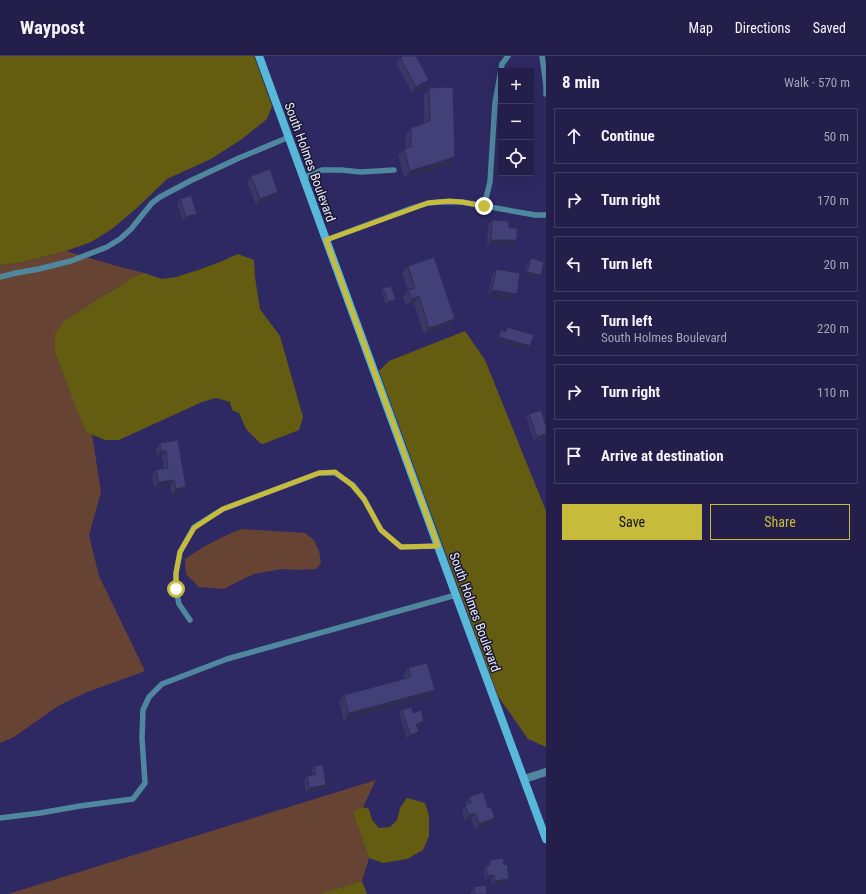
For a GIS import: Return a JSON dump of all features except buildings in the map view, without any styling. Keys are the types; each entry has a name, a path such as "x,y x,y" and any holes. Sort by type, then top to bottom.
{"main road":[{"name":"South Holmes Boulevard","path":"259,56 546,839"}],"street":[{"path":"524,779 546,772"}],"lane":[{"path":"484,206 490,182 495,103 502,64 508,56"},
{"path":"542,56 546,94"},
{"path":"0,277 71,261 107,247 131,230 152,203 160,197 239,158 289,138"},
{"path":"303,178 322,170 361,172 394,170"},
{"path":"326,240 428,203 449,201 462,202 535,215 546,215"},
{"path":"190,620 178,604 176,573 180,552 194,528 223,509 319,473 335,472 352,485 364,499 381,530 401,547 438,546"},
{"path":"0,818 133,799 145,783 142,738 143,710 149,697 162,684 227,659 456,595"}],"shaded area":[{"path":"0,56 254,56 272,106 267,119 242,139 211,159 167,179 112,229 91,242 66,251 19,263 0,265"},
{"path":"66,251 144,273 133,277 65,320 55,353 86,432 92,434 101,492 89,535 99,576 145,671 85,693 58,706 14,737 0,743 0,265 19,263"},
{"path":"238,254 254,260 260,309 280,336 303,417 299,430 263,444 260,443 246,429 239,413 232,410 230,402 216,398 202,402 119,440 105,440 86,432 55,353 55,333 65,320 133,277 144,273 162,279 176,277 220,262"},
{"path":"465,331 485,360 546,511 546,747 528,739 498,696 379,371 389,361"},
{"path":"242,529 305,533 314,540 319,551 321,563 316,569 282,569 254,574 224,589 199,587 186,574 185,559 212,542"},
{"path":"376,780 363,807 353,811 369,858 362,881 319,894 8,894"},
{"path":"407,798 425,803 429,816 429,836 423,850 407,859 383,863 369,858 353,811 363,807 369,809 372,820 379,828 390,827 397,820 400,808"},
{"path":"362,881 367,894 319,894"}],"route":[{"path":"176,589 176,573 180,552 194,528 223,509 319,473 335,472 352,485 364,499 381,530 401,547 438,546 326,240 428,203 449,201 484,206"}]}
